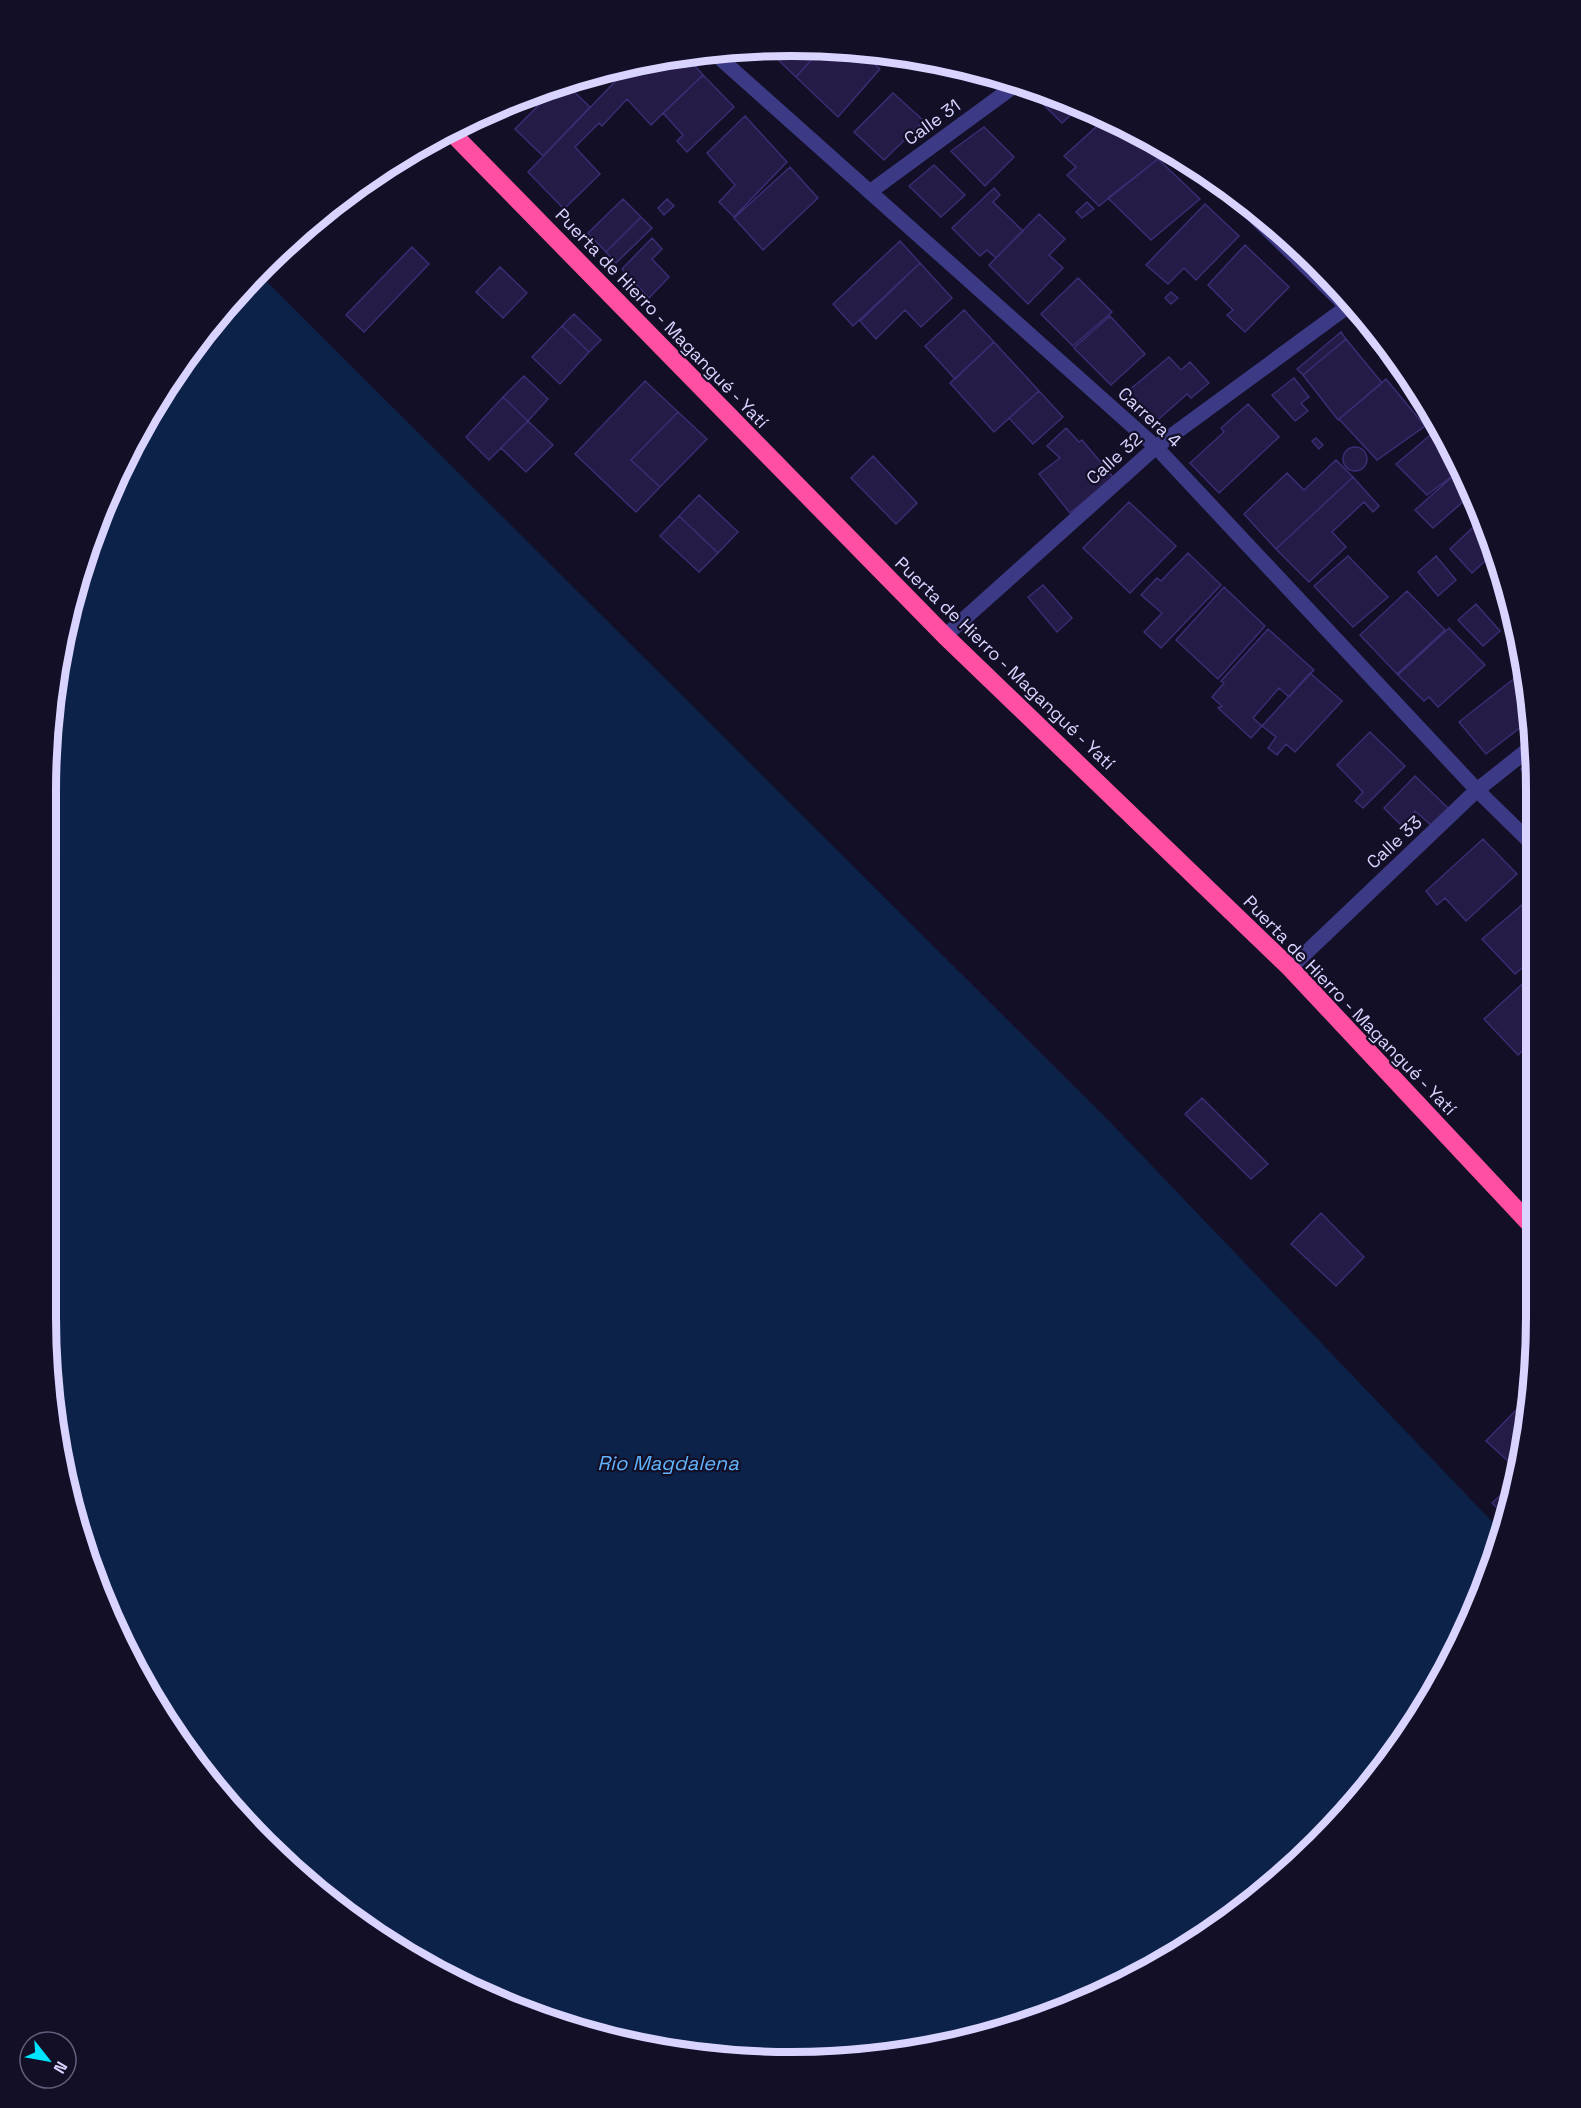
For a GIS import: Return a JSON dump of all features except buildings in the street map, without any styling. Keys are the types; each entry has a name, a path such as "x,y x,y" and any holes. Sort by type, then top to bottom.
{"highway":[{"name":"Puerta de Hierro - Magangué - Yatí","path":"455,136 945,636 1290,968 1526,1220"}],"street":[{"name":"Carrera 4","path":"721,59 872,191 1156,447 1477,790 1526,838"},
{"name":"Calle 31","path":"872,191 1009,90"},
{"name":"Calle 32","path":"945,636 1156,447 1345,309"},
{"name":"Calle 33","path":"1290,968 1477,790 1524,752"}],"water":[{"name":"Rio Magdalena","path":"264,279 1112,1124 1495,1525 1470,1599 1450,1643 1402,1726 1343,1802 1275,1870 1199,1929 1158,1954 1072,1997 1027,2013 934,2038 886,2046 839,2051 742,2051 647,2038 600,2027 509,1997 465,1977 382,1929 343,1901 271,1837 207,1765 179,1726 131,1643 111,1599 81,1508 70,1461 57,1366 56,1318 57,742 70,647 95,554 111,509 131,465 179,382 207,343"}]}
